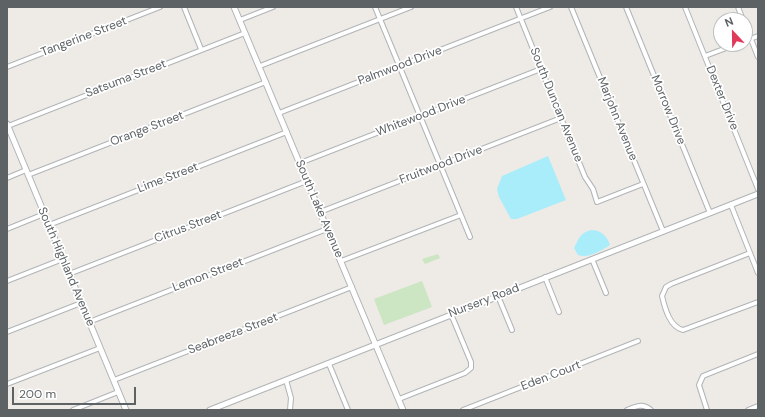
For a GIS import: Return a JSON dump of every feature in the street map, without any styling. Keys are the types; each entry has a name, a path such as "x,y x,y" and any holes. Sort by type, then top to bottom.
{"street":[{"name":"Tangerine Street","path":"7,67 160,7"},
{"path":"184,7 201,50"},
{"name":"South Lake Avenue","path":"234,7 403,410"},
{"path":"240,20 273,7"},
{"path":"375,7 470,237"},
{"path":"260,66 411,7"},
{"name":"South Duncan Avenue","path":"516,7 585,177 593,189 597,202 643,184"},
{"name":"Palmwood Drive","path":"279,113 550,7"},
{"name":"Marjohn Avenue","path":"571,7 663,231"},
{"name":"Morrow Drive","path":"626,7 710,213"},
{"name":"Dexter Drive","path":"685,7 758,189"},
{"name":"Satsuma Street","path":"7,125 245,33"},
{"path":"753,43 758,56"},
{"path":"705,56 716,52"},
{"name":"Whitewood Drive","path":"300,164 541,69"},
{"name":"Orange Street","path":"7,178 27,173 266,82"},
{"name":"Fruitwood Drive","path":"320,212 561,118"},
{"name":"South Highland Avenue","path":"7,125 126,410"},
{"name":"Lime Street","path":"48,225 287,132"},
{"name":"Citrus Street","path":"69,274 307,181"},
{"name":"Nursery Road","path":"210,410 758,194"},
{"path":"731,205 758,273"},
{"path":"7,229 44,214"},
{"path":"341,262 461,215"},
{"name":"Lemon Street","path":"89,322 327,229"},
{"path":"750,253 671,284 666,288 662,296 672,323 678,329 683,330 758,302"},
{"path":"7,281 63,259"},
{"path":"592,259 606,293"},
{"path":"545,278 559,312"},
{"name":"Seabreeze Street","path":"114,380 352,287"},
{"path":"498,296 512,330"},
{"path":"7,332 81,303"},
{"path":"399,399 471,368 471,362 451,314"},
{"name":"Eden Court","path":"463,410 638,341"},
{"path":"7,384 100,348"},
{"path":"708,410 700,391 700,380 707,374 758,354"},
{"path":"329,364 348,410"},
{"path":"286,380 291,398 290,410"},
{"path":"73,410 118,392"},
{"path":"627,410 642,406 647,406 651,410"},
{"path":"748,410 758,406"}],"green space":[{"path":"438,254 440,258 425,264 422,259"},
{"path":"422,281 432,307 384,325 374,299"}],"water":[{"path":"548,156 566,200 517,219 511,219 499,197 497,189 502,176"},
{"path":"591,230 598,231 603,234 610,245 591,255 578,255 574,248 577,241 582,234"}]}
